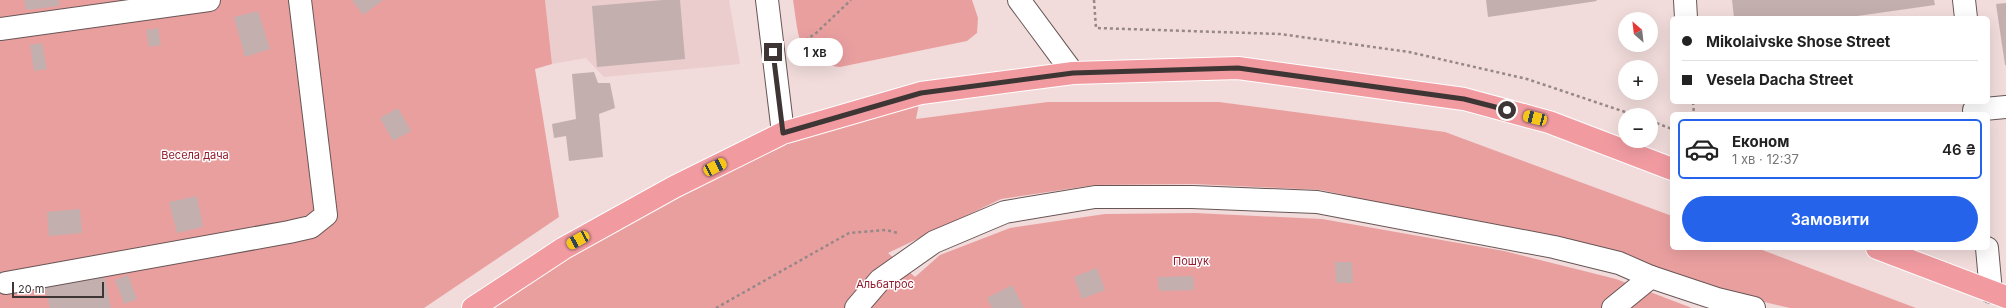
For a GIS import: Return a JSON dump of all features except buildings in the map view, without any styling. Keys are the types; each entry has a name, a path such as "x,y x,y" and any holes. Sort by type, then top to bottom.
{"main road":[{"path":"473,308 564,248 674,187 783,133 921,93 1073,73 1238,68 1464,99 1549,122 1670,168"},
{"path":"1882,250 1998,295"}],"street":[{"path":"0,29 209,0"},
{"path":"6,283 289,232 311,227 326,215 300,0"},
{"path":"767,0 783,133"},
{"path":"1019,0 1073,73"},
{"path":"1684,0 1686,16"},
{"path":"1964,0 1966,16"},
{"path":"1974,109 2006,107"},
{"path":"856,308 880,280 934,242 1005,212 1095,197 1192,196 1310,202 1554,247 1619,263 1651,277 1754,308"},
{"path":"1987,250 1998,295"},
{"path":"1613,308 1651,277"}],"path":[{"path":"773,52 802,43 815,34 851,0"},
{"path":"1094,0 1096,28 1280,34 1409,52 1527,79 1618,110"},
{"path":"1658,123 1670,127"},
{"path":"716,308 849,233 886,230 934,242"}],"shaded area":[{"path":"545,0 729,0 740,64 604,77 586,58 552,64"}],"green space":[{"name":"Весела дача","path":"0,0 545,0 552,64 535,69 559,217 424,308 0,308"},
{"path":"793,0 972,0 978,18 977,33 967,41 840,67 826,64 807,53 799,36"},
{"path":"921,93 916,119 1048,102 1219,102 1445,132 1670,215 1670,250 1762,250 1916,308 1790,308 1717,291 1501,229 1321,190 1194,184 1095,185 1001,199 888,253 915,277 940,255 1010,228 1105,214 1195,213 1322,219 1504,251 1616,279 1692,308 473,308 783,133"}],"route":[{"path":"773,52 783,133 921,93 1073,73 1238,68 1464,99 1507,110"}],"park label":[{"name":"Пошук","path":"1191,261"},
{"name":"Альбатрос","path":"885,284"}]}
